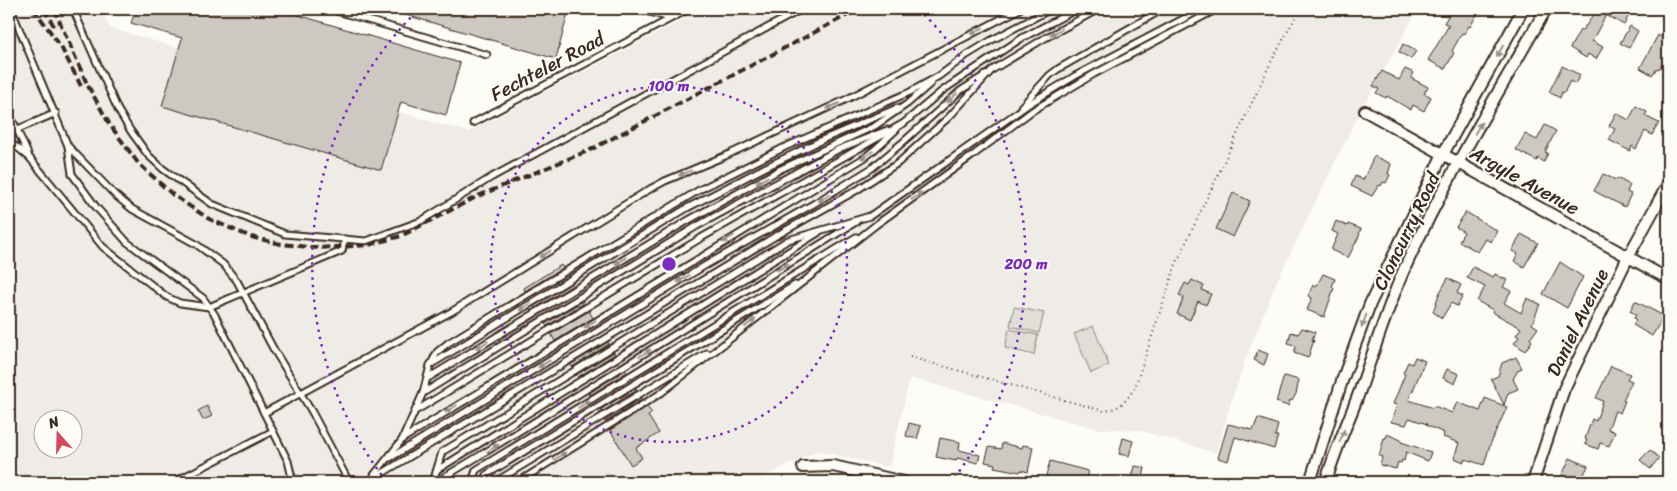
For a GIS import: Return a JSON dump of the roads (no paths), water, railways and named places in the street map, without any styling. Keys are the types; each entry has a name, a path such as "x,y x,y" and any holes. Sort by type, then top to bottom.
{"street":[{"name":"Cloncurry Road","path":"1310,482 1339,390 1370,304 1443,154 1523,9"},
{"name":"Cloncurry Road","path":"1326,482 1385,317 1404,271 1459,162 1546,9"},
{"name":"Argyle Avenue","path":"1365,111 1668,279"},
{"name":"Daniel Avenue","path":"1533,482 1564,389 1628,257 1668,184"},
{"path":"803,467 833,466 903,482"}],"lane":[{"path":"11,9 68,146 72,174 111,226 126,242 203,298 222,325 288,461 293,482"},
{"path":"73,9 118,110 148,155 163,169 212,204 285,234 366,241 421,221 492,177 802,9"},
{"path":"330,9 487,55"},
{"path":"638,9 671,18"},
{"name":"Fechteler Road","path":"473,123 688,9"},
{"path":"264,413 451,312 650,189 847,99 1020,9"},
{"path":"428,378 688,221 781,169 874,126 907,104 939,76 974,50 1051,9"},
{"path":"402,440 864,158 942,91 1022,38 1077,9"},
{"path":"387,460 706,265 872,168 960,91 1046,38 1099,9"},
{"path":"1016,113 1050,75 1163,9"},
{"path":"434,482 442,452 788,240 870,216 1016,113 1075,76 1202,9"},
{"path":"518,482 661,393 877,224 1050,100 1102,69 1217,9"},
{"path":"369,481 774,237 857,190 898,163 949,118 992,70"},
{"path":"369,481 402,440 423,393 430,366 437,352 448,343 674,204 785,147 910,92 939,76"},
{"path":"430,366 687,208 824,139 907,104"},
{"path":"9,112 29,157"},
{"path":"9,133 56,114"},
{"path":"423,393 697,226 839,149 904,123"},
{"path":"416,410 700,238 904,123"},
{"path":"9,144 17,147 29,157 103,247 166,297 180,303 209,307 342,251 345,239"},
{"path":"68,146 121,200 196,244 222,264 237,281 349,482"},
{"path":"434,482 484,454 861,219"},
{"path":"472,482 476,470 877,224"},
{"path":"437,470 825,229"},
{"path":"483,482 486,475 816,271"},
{"path":"495,482 729,340"},
{"path":"174,482 273,431"}],"railway":[{"path":"32,9 37,13 61,47 81,86"},
{"path":"44,9 54,26"},
{"path":"54,9 88,86 110,125 138,163 173,195 209,219 251,237 281,244 318,248 369,245 401,236 478,196 590,150 859,9"}]}
